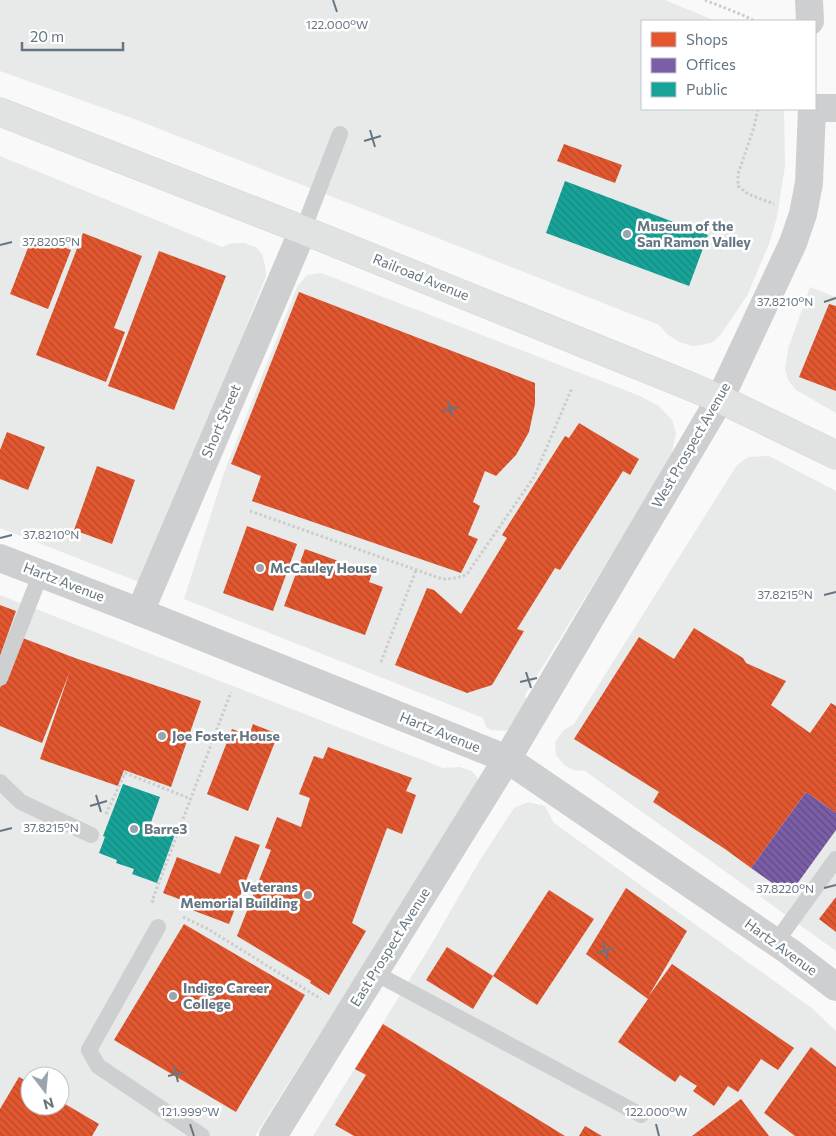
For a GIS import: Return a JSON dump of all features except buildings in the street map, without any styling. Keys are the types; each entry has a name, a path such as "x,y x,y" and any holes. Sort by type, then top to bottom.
{"main road":[{"name":"Railroad Avenue","path":"0,112 303,230 720,399 836,455"}],"street":[{"path":"809,0 810,20"},
{"path":"816,108 836,108"},
{"name":"West Prospect Avenue","path":"508,759 720,399 793,243 803,214 809,182 813,110"},
{"name":"Short Street","path":"140,612 303,230"},
{"name":"Hartz Avenue","path":"0,558 508,759 776,942 836,987"},
{"name":"East Prospect Avenue","path":"273,1136 508,759"}],"lane":[{"path":"303,230 340,134"},
{"path":"0,678 41,573"},
{"path":"0,782 21,802 91,835"},
{"path":"776,942 836,859"},
{"path":"158,927 89,1050 98,1066 202,1136"},
{"path":"375,972 641,1116"}],"path":[{"path":"705,0 752,20"},
{"path":"758,110 738,174 738,186 748,194 776,204"},
{"path":"250,511 442,579 453,579 468,574 534,476 572,388"},
{"path":"381,662 416,570"},
{"path":"231,692 152,902 208,929 348,1015"},
{"path":"91,835 110,808 125,773 191,799"},
{"path":"158,927 179,915"}],"shaded area":[{"path":"0,0 665,0 714,20 641,20 641,110 784,110 785,166 777,217 769,244 747,296 721,334 713,342 692,346 679,342 667,334 659,325 134,119 0,71"},
{"path":"0,156 222,247 232,243 244,243 256,247 262,254 266,276 144,584 0,528"},
{"path":"321,273 640,396 659,406 672,420 676,433 671,458 525,695 528,703 517,726 505,731 491,730 486,727 483,718 184,599 225,470 297,287 307,275"},
{"path":"810,287 836,297 836,413 796,390 788,380 785,369 788,349"},
{"path":"769,456 836,491 836,951 585,771 573,770 564,765 556,755 555,742 564,730 574,724 737,465 748,457"},
{"path":"0,595 443,768 460,767 472,771 477,777 479,789 347,1005 336,1008 255,1136 0,1136"},
{"path":"528,802 545,806 554,823 813,1009 836,1031 836,1136 313,1136 428,950 480,860 514,808"}],"place":[{"name":"Museum of the San Ramon Valley","path":"627,234"},
{"name":"McCauley House","path":"260,568"},
{"name":"Joe Foster House","path":"162,736"},
{"name":"Barre3","path":"134,829"},
{"name":"Veterans Memorial Building","path":"308,895"},
{"name":"Indigo Career College","path":"173,996"}]}
